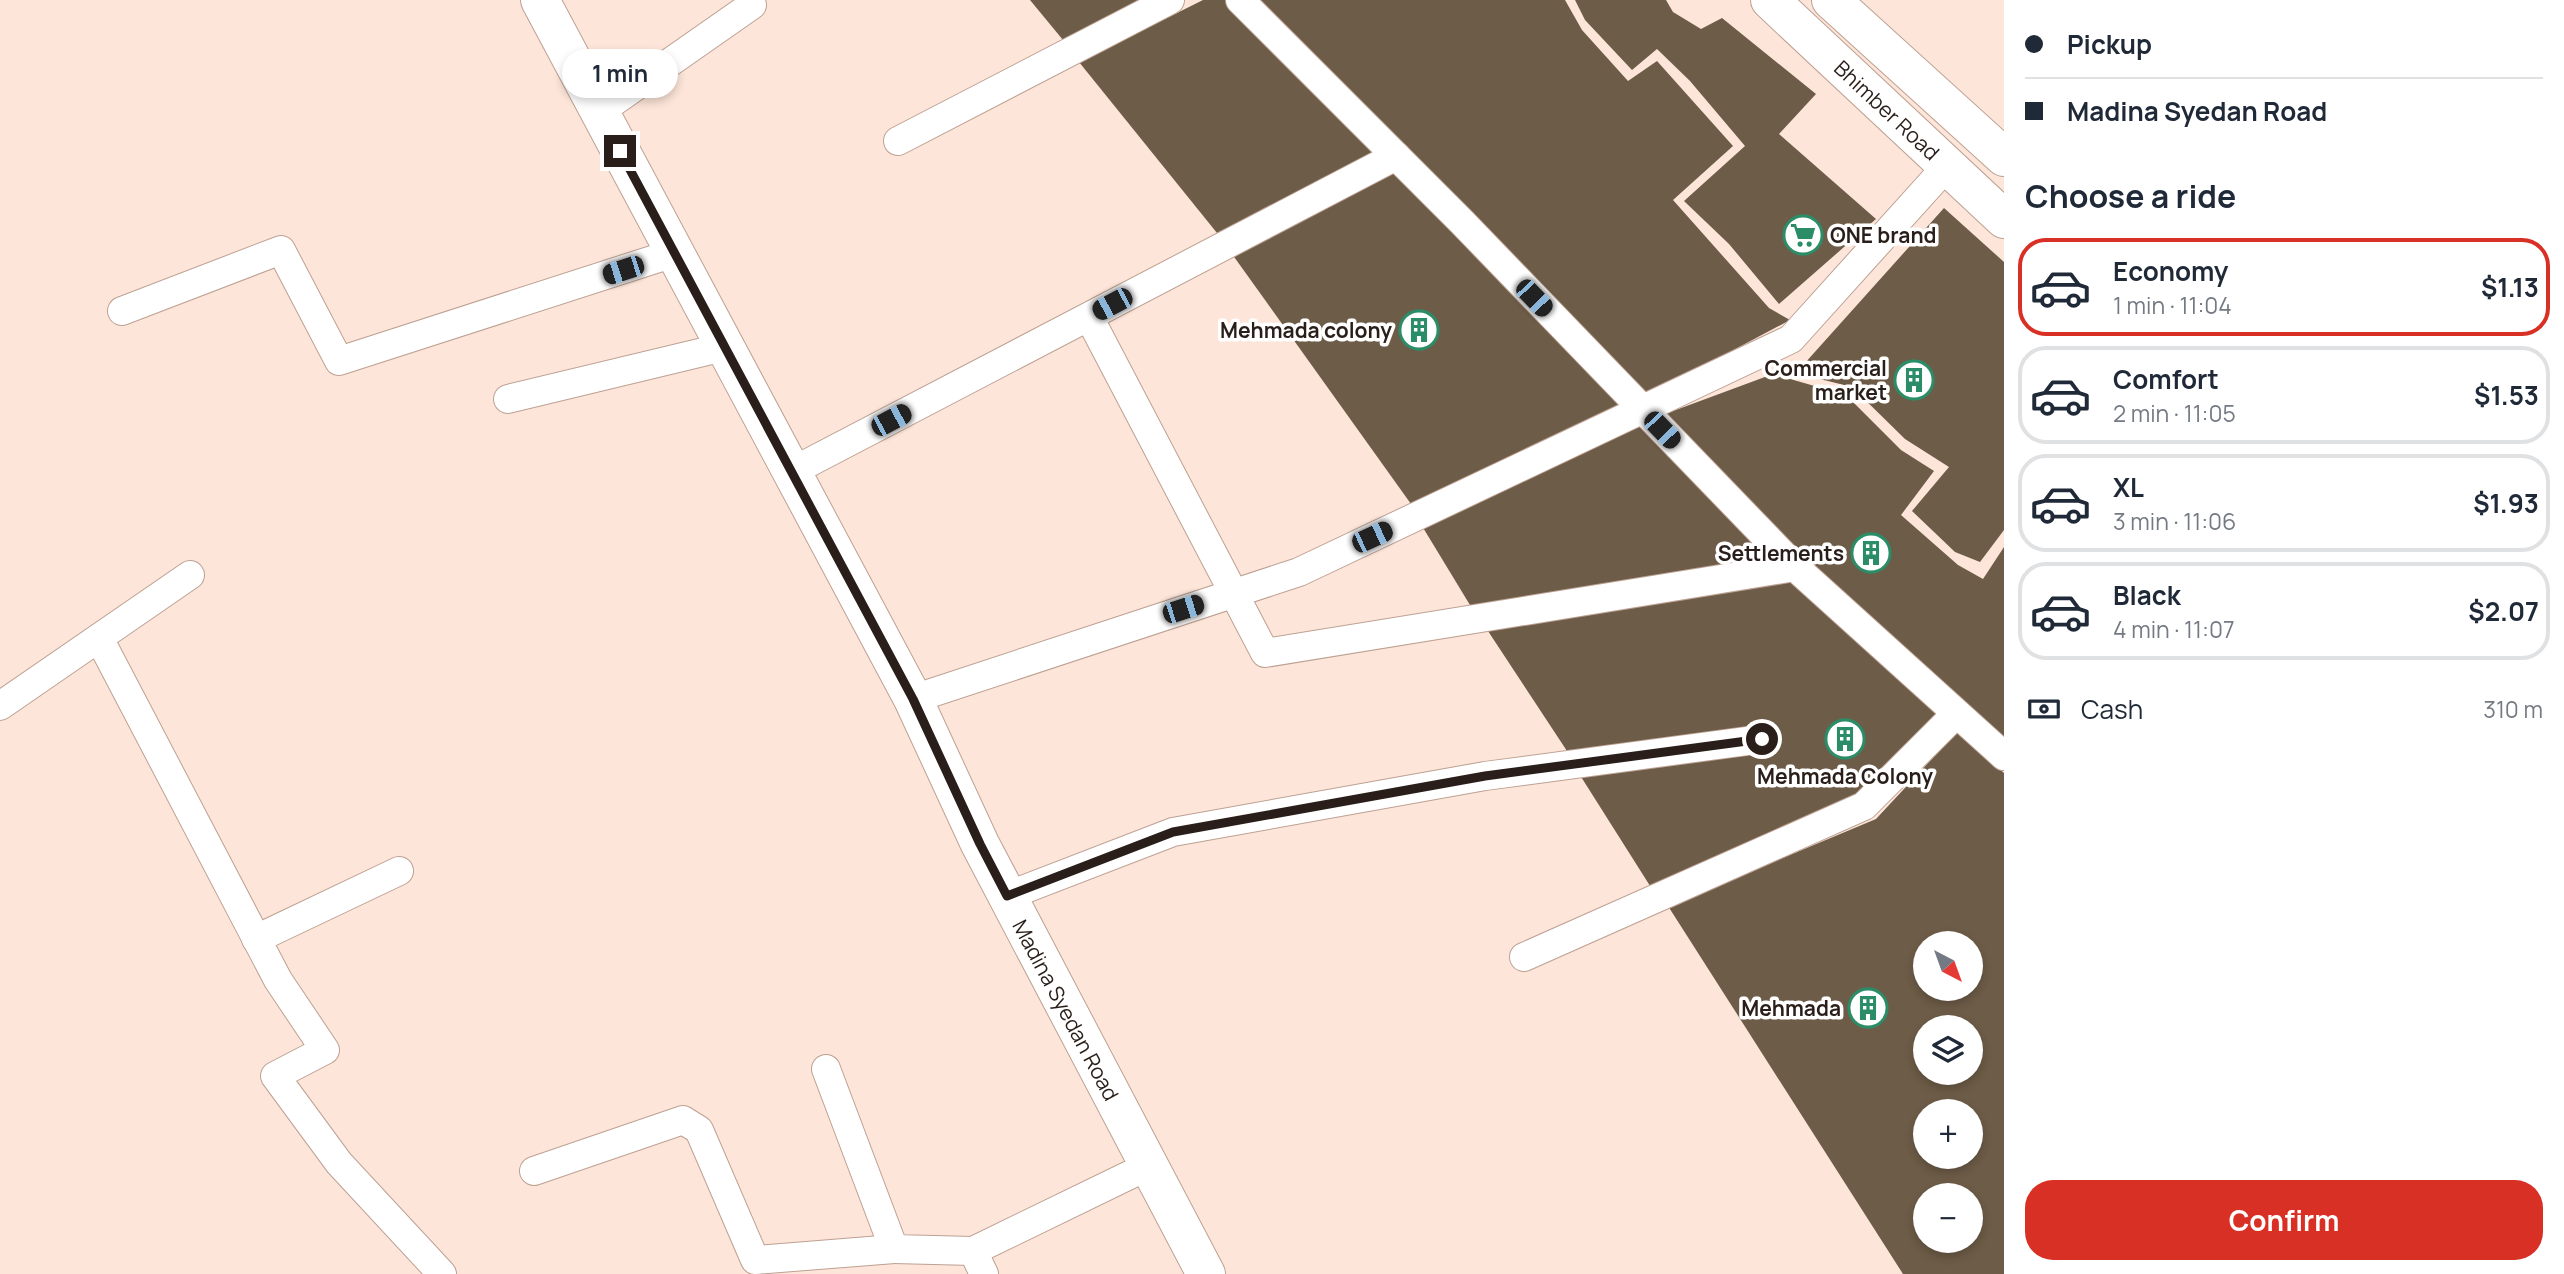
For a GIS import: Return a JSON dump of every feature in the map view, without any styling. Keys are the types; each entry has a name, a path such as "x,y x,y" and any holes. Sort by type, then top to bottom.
{"main road":[{"name":"Madina Syedan Road","path":"540,0 913,699 980,844 1206,1274"},
{"name":"Bhimber Road","path":"1770,0 2004,219"},
{"name":"Bhimber Road","path":"1831,0 2004,157"}],"street":[{"path":"898,141 1170,0"},
{"path":"1240,0 1396,156 1794,568 2004,756"},
{"path":"599,112 752,5"},
{"path":"791,472 1396,156"},
{"path":"913,699 1298,572 1791,339 1947,166"},
{"path":"122,312 281,250 339,361 674,253"},
{"path":"1089,317 1265,653 1794,568"},
{"path":"508,399 724,347"},
{"path":"0,706 190,575"},
{"path":"99,638 278,980 325,1050 275,1076 339,1163 442,1274"},
{"path":"1524,957 1864,806 1955,714"},
{"path":"1007,896 1173,832 1485,776 1762,739"},
{"path":"256,939 399,871"},
{"path":"826,1069 894,1249"},
{"path":"534,1171 683,1120 699,1130 755,1260 894,1249 978,1263 1148,1166"}],"building":[{"path":"1030,0 1140,0 1063,40"},
{"path":"1203,0 1227,0 1378,153 1217,233 1079,62"},
{"path":"1258,0 1565,0 1582,30 1628,81 1657,61 1733,146 1673,200 1769,308 1790,320 1647,396"},
{"name":"Commercial market","path":"1575,0 1666,0 1673,12 1701,29 1722,18 1816,94 1779,134 1876,219 1779,304 1729,244 1684,201 1745,146 1690,81 1657,49 1632,70 1585,20"},
{"name":"Mehmada colony","path":"1396,168 1626,406 1411,504 1232,254"},
{"name":"Commercial market","path":"1944,208 2004,262 2004,530 1980,562 1955,552 1912,511 1949,467 1905,439 1852,387 1796,373"},
{"name":"Settlements","path":"1773,374 1846,395 1901,450 1934,471 1901,515 1958,565 1983,579 2004,547 2004,740 1803,559 1665,414"},
{"path":"1643,424 1773,558 1473,610 1422,526"},
{"name":"Mehmada Colony","path":"1792,581 1939,713 1856,796 1652,889 1578,772 1779,749 1775,729 1567,751 1486,628"},
{"name":"Mehmada","path":"1958,731 2004,773 2004,1274 1903,1274 1668,906 1876,819"}],"place":[{"name":"ONE brand","path":"1803,235"},
{"name":"Mehmada colony","path":"1419,330"},
{"name":"Commercial market","path":"1914,380"},
{"name":"Settlements","path":"1871,553"},
{"name":"Mehmada Colony","path":"1845,739"},
{"name":"Mehmada","path":"1868,1008"}],"route":[{"path":"620,151 913,699 1007,896 1173,832 1485,776 1762,739"}]}
